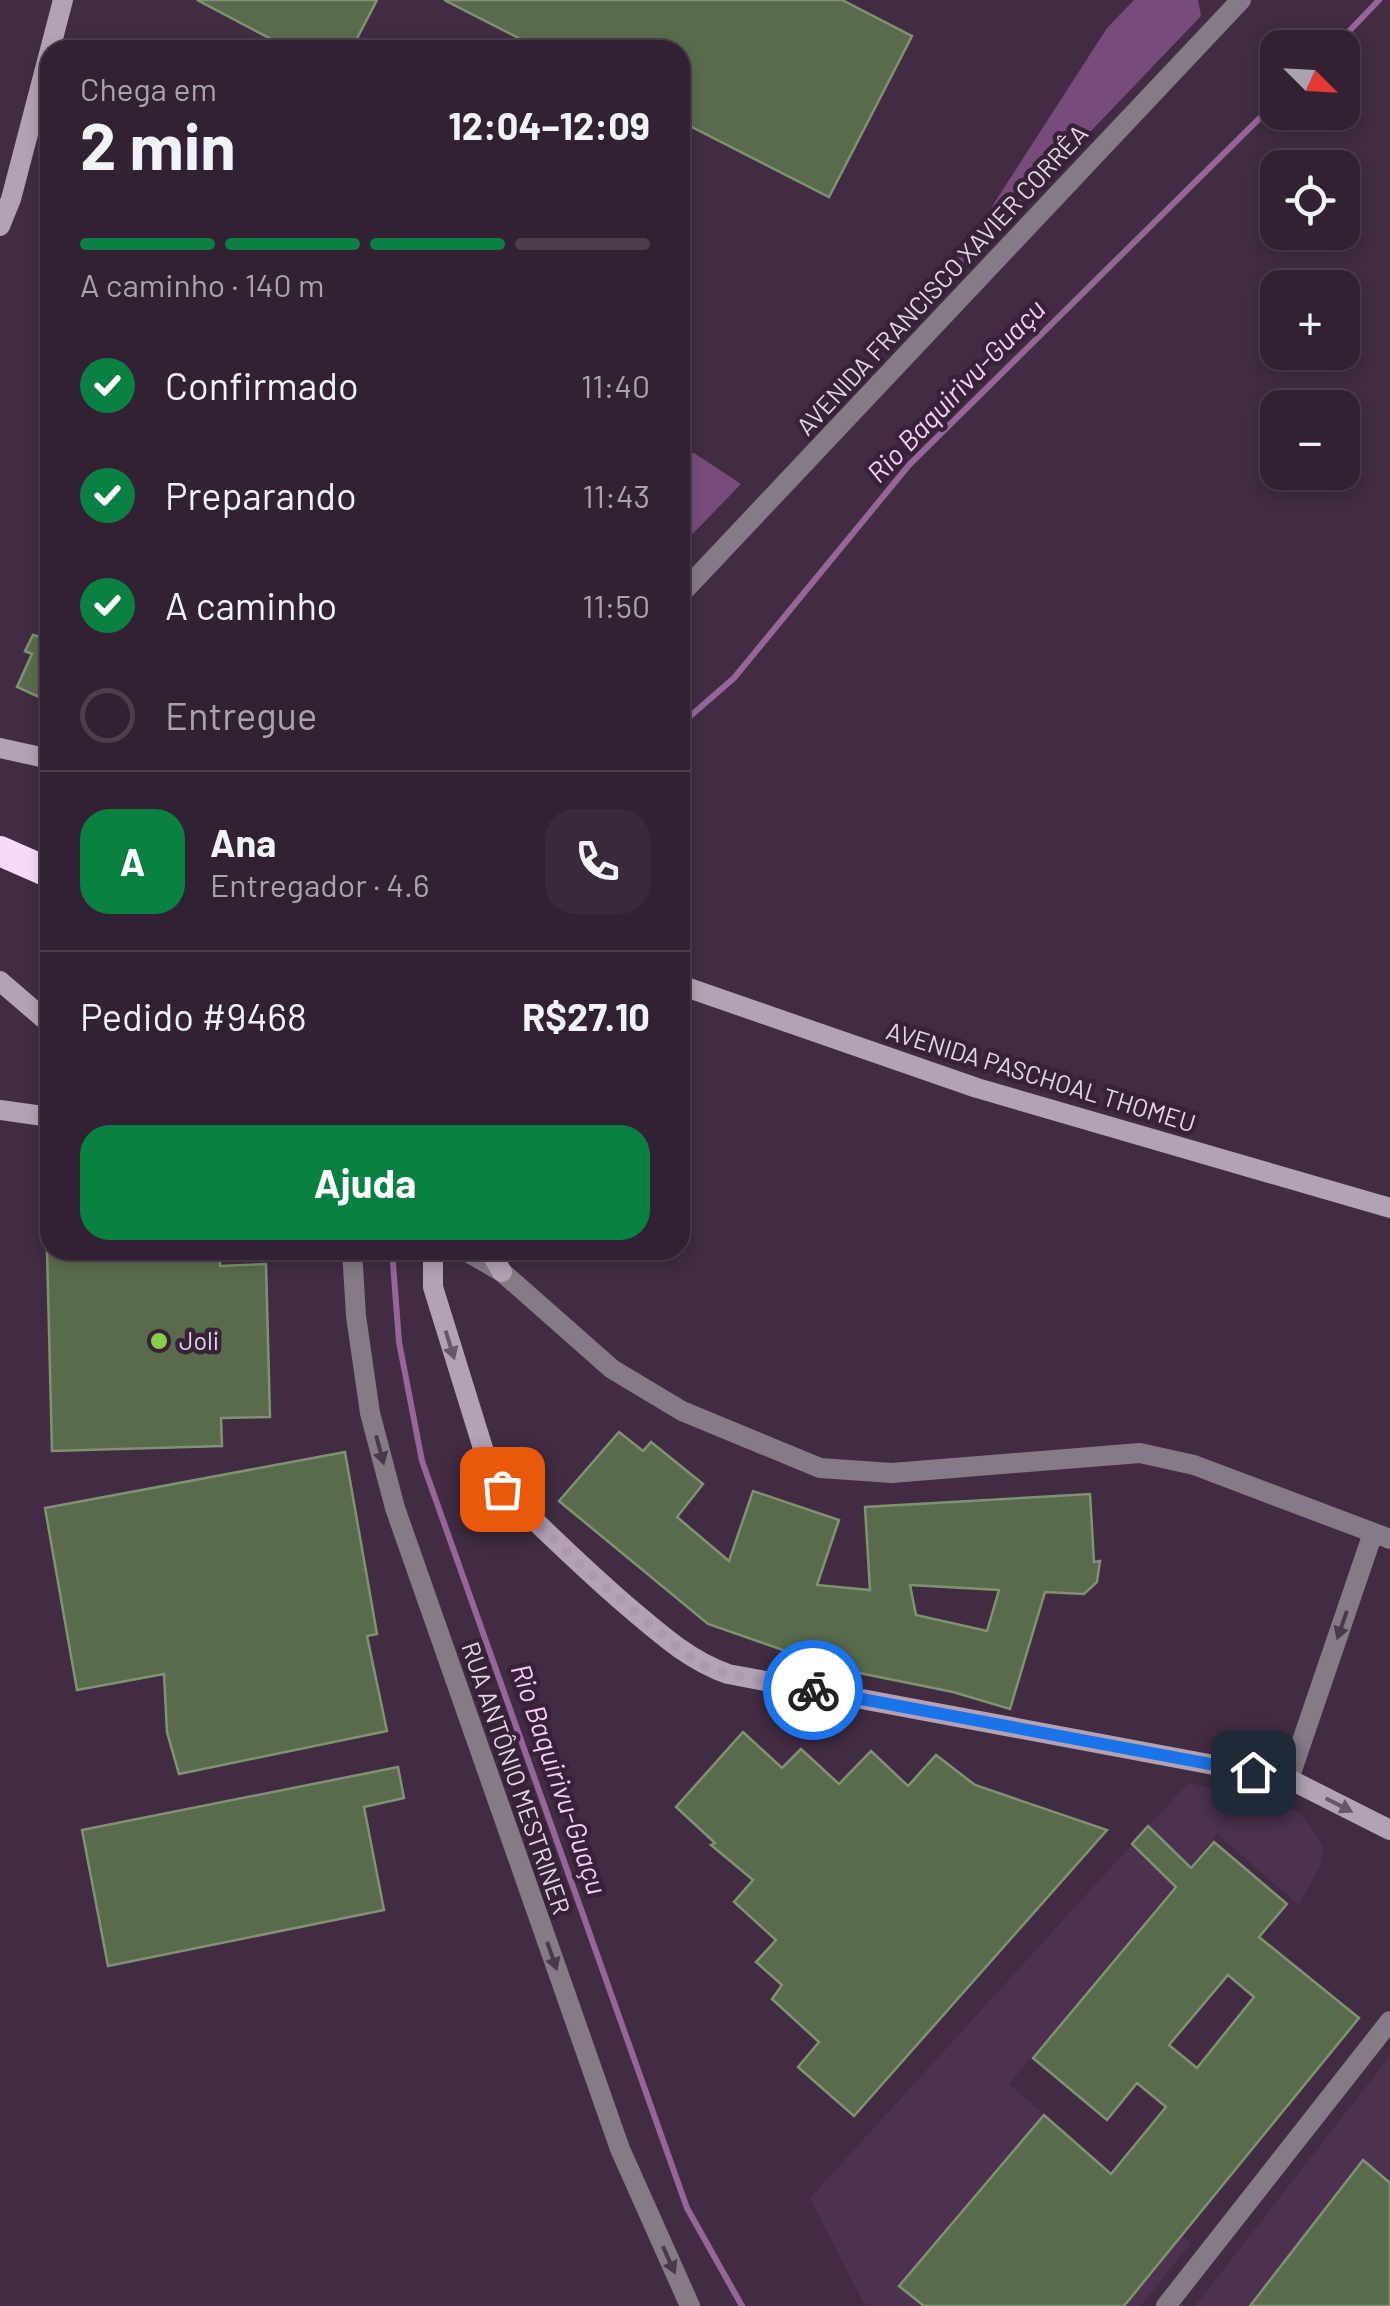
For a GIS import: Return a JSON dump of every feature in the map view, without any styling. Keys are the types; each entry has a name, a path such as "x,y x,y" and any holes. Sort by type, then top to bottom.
{"highway":[{"path":"0,851 40,869"}],"main road":[{"path":"53,40 63,0"},
{"path":"0,226 11,199 40,88"},
{"path":"0,748 40,758"},
{"path":"0,981 40,1015"},
{"name":"AVENIDA PASCHOAL THOMEU","path":"690,988 977,1088 1390,1208"},
{"path":"0,1110 40,1116"},
{"path":"433,1260 432,1288 491,1474 586,1570 694,1659 728,1674 1288,1779 1390,1830"},
{"path":"495,1260 502,1272"}],"street":[{"name":"AVENIDA FRANCISCO XAVIER CORRÊA","path":"690,584 1240,1"},
{"name":"RUA ANTÔNIO MESTRINER","path":"353,1260 370,1412 395,1508 620,2149 690,2306"},
{"path":"481,1260 502,1272 612,1369 682,1412 820,1468 892,1472 1140,1454 1168,1457 1382,1536 1288,1779"},
{"path":"1166,2306 1390,2020"}],"shaded area":[{"path":"1134,0 1198,0 1201,16 965,263 952,263 1107,28"},
{"path":"690,453 741,484 690,537"},
{"path":"1188,1783 1272,1800 1302,1814 1324,1847 1321,1865 1299,1905 1217,1834 1009,2084 1191,2243 1141,2306 865,2306 810,2198"},
{"path":"1390,2056 1390,2306 1195,2306"}],"building":[{"path":"197,0 377,0 356,40 273,40"},
{"path":"444,0 842,0 912,36 829,197 690,126 690,40 522,40"},
{"path":"33,635 40,637 40,697 17,687 32,654 25,651"},
{"name":"Joli","path":"47,1260 220,1260 220,1266 266,1264 270,1417 221,1418 222,1446 52,1451"},
{"path":"619,1432 643,1451 651,1442 703,1484 677,1517 729,1561 753,1491 839,1520 817,1585 870,1590 865,1507 1090,1494 1094,1562 1100,1561 1097,1582 1084,1594 1045,1592 1010,1709 953,1692 805,1662 806,1658 708,1624 559,1501","holes":["910,1585 999,1590 987,1631 916,1615"]},
{"path":"345,1452 377,1634 367,1636 387,1731 179,1774 167,1732 164,1674 77,1690 45,1508"},
{"path":"743,1732 782,1768 801,1749 839,1784 871,1751 908,1786 936,1755 975,1785 1107,1830 854,2116 798,2067 819,2042 772,1999 782,1985 756,1962 776,1940 734,1902 753,1880 711,1845 715,1843 676,1807"},
{"path":"398,1767 404,1798 364,1807 384,1910 108,1966 82,1830"},
{"path":"1148,1826 1191,1868 1214,1842 1287,1904 1259,1937 1359,2018 1124,2306 924,2306 899,2286 1044,2115 1111,2174 1166,2107 1137,2083 1107,2120 1033,2058 1176,1887 1132,1844","holes":["1228,1975 1254,1997 1197,2068 1169,2045"]},
{"path":"1363,2160 1390,2183 1390,2306 1250,2306"}],"waterway":[{"name":"Rio Baquirivu-Guaçu","path":"1350,30 1379,0"},
{"name":"Rio Baquirivu-Guaçu","path":"690,716 734,678 909,465 1260,118"},
{"name":"Rio Baquirivu-Guaçu","path":"393,1260 399,1342 422,1461 687,2208 742,2306"}],"way so far":[{"path":"502,1489 586,1570 704,1666 813,1690"}],"place":[{"name":"Joli","path":"159,1341"}],"route":[{"path":"813,1690 1253,1772"}]}
